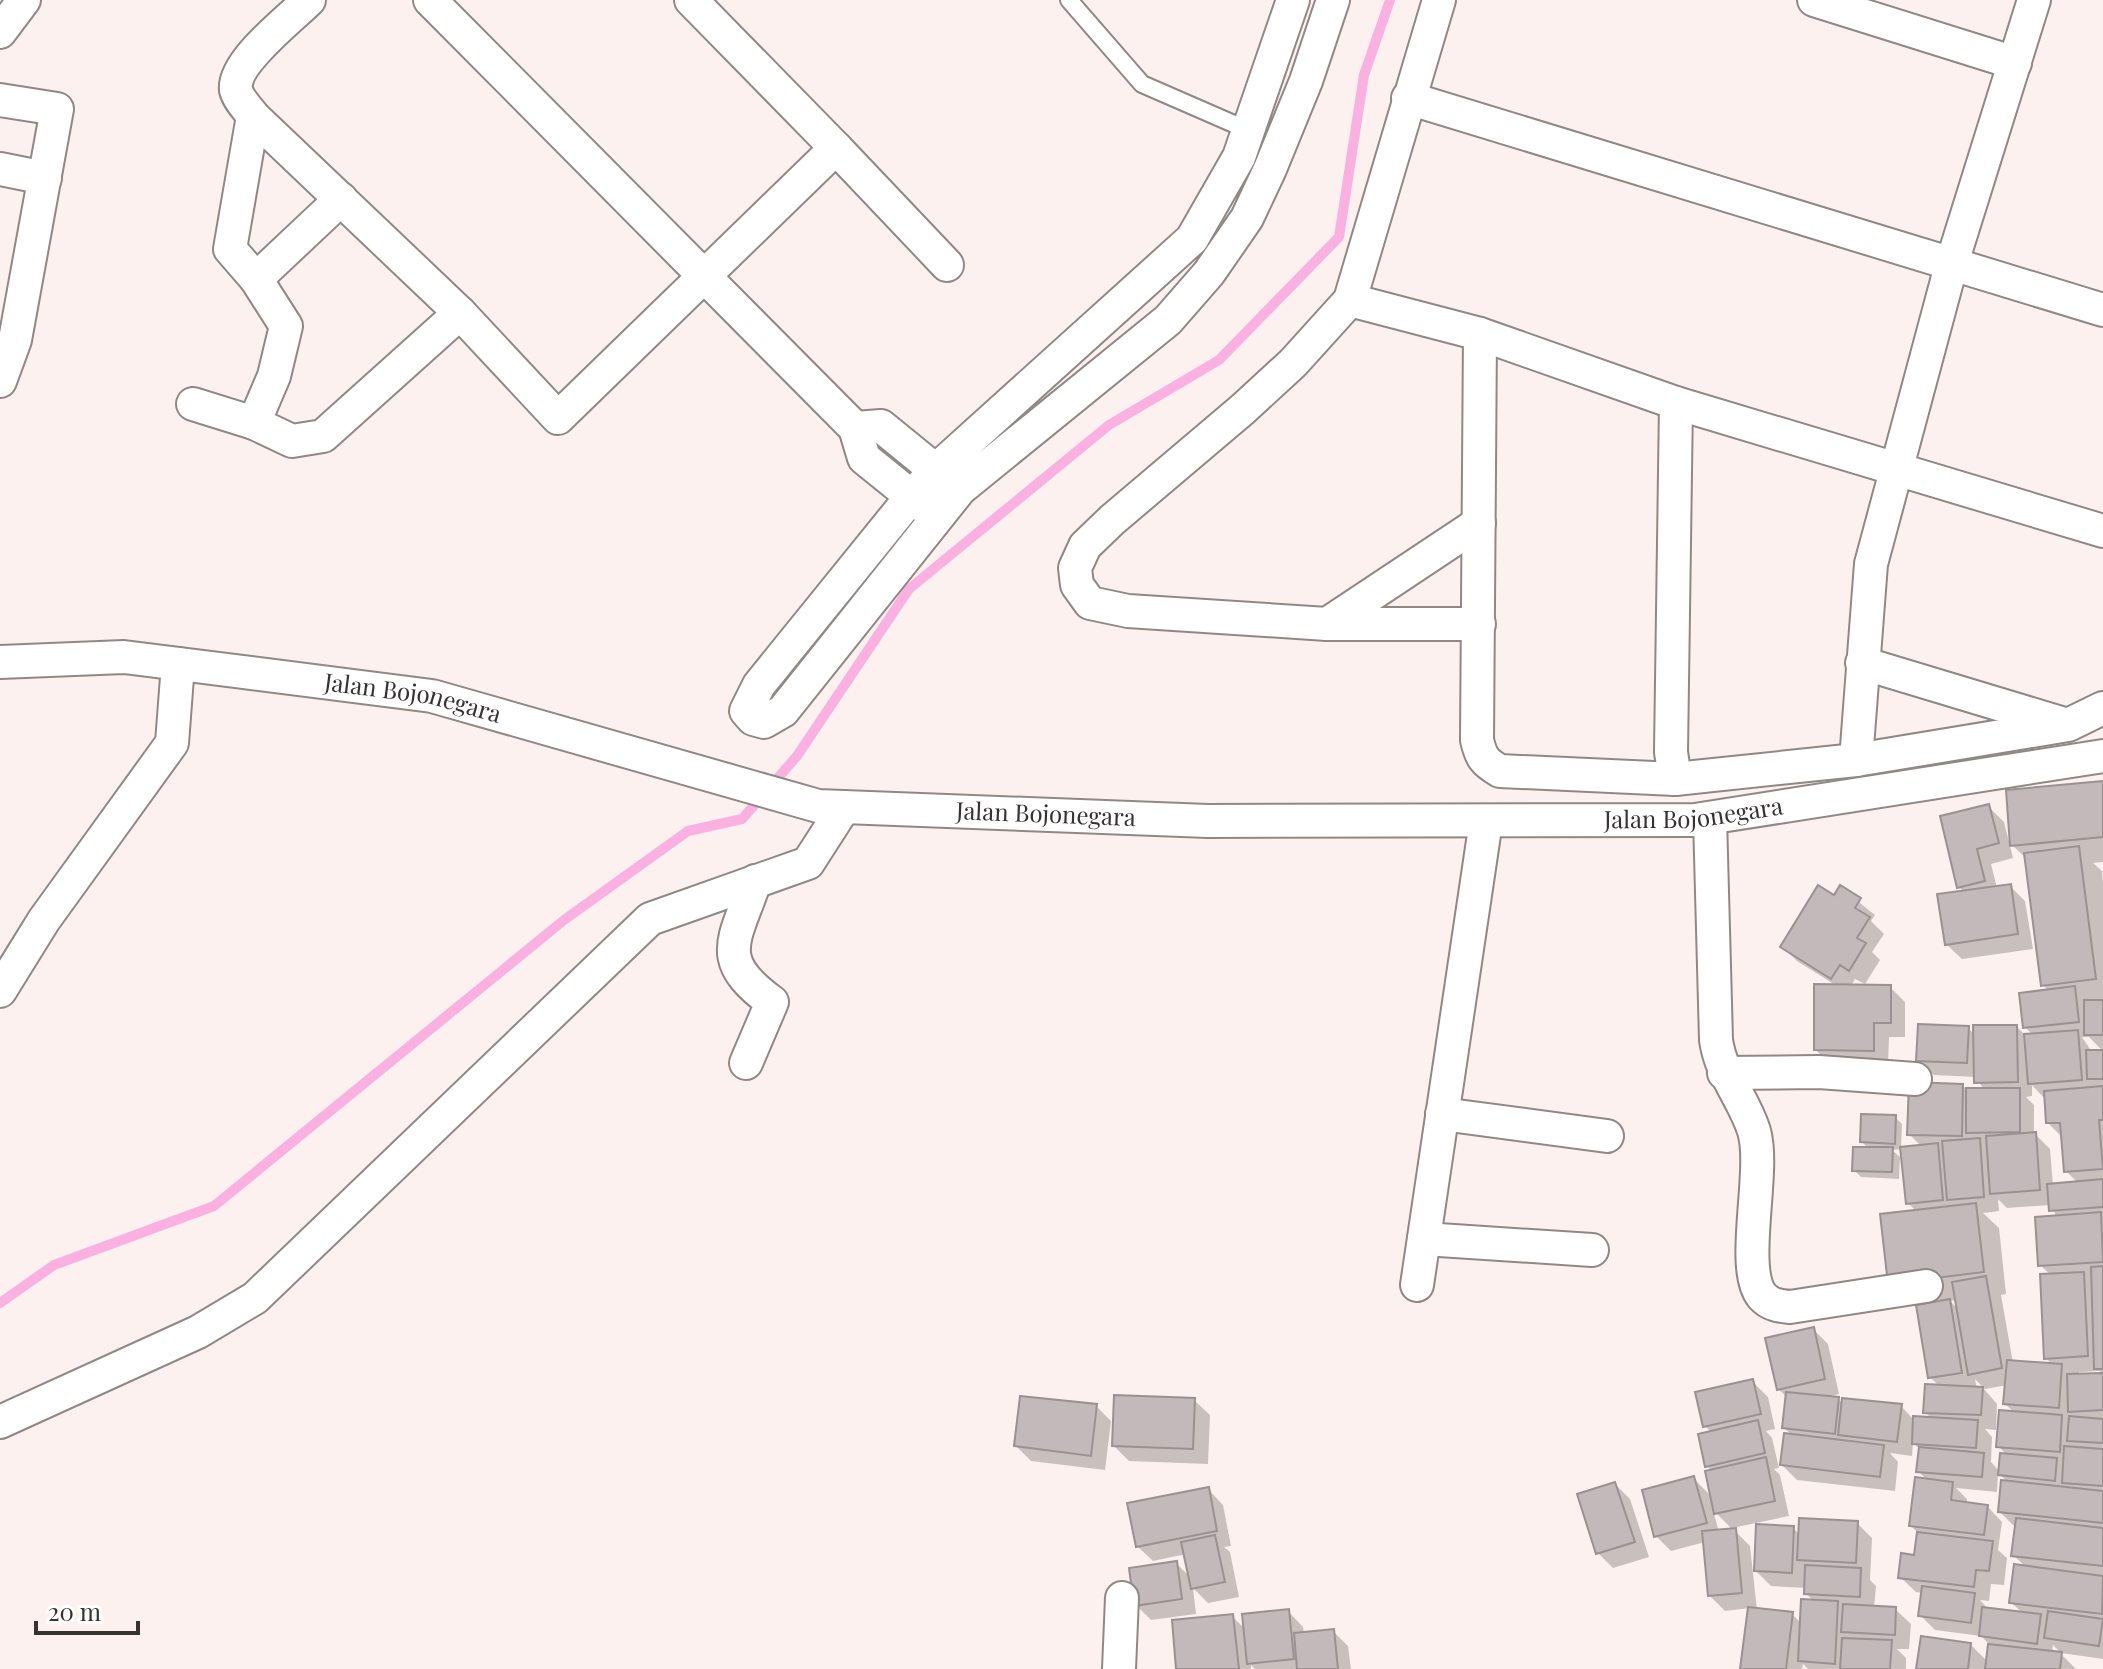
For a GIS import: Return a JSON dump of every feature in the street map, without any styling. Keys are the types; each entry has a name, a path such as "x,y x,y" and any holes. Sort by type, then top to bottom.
{"street":[{"path":"0,32 24,0"},
{"path":"309,0 248,58 236,77 236,93 253,116 460,313 558,418 706,278 836,148"},
{"path":"430,0 855,428 864,458 923,506"},
{"path":"923,506 783,711 764,722 753,719 746,711 759,685 923,506 947,480 1192,239 1250,131 1293,0"},
{"path":"947,480 1168,320 1209,273 1247,218 1306,81 1333,0"},
{"path":"1439,0 1350,300 1253,400 1085,546 1075,568 1077,585 1090,603 1115,608 1327,624 1479,624"},
{"path":"1814,0 2015,63"},
{"path":"1856,760 1871,564 1951,266 2034,0"},
{"path":"703,4 947,265"},
{"path":"1408,98 2103,310"},
{"path":"0,100 57,109 15,340 0,381"},
{"path":"253,116 230,249 256,279 286,326 274,376 254,423"},
{"path":"0,169 45,178"},
{"path":"1216,197 1247,218"},
{"path":"256,279 341,199"},
{"path":"1350,300 1480,334 1676,403 1894,471 2103,531"},
{"path":"193,404 254,423 292,441 323,436 460,313"},
{"path":"1480,334 1477,740 1485,763 1500,771 1675,779 1856,760 2068,725 2103,708"},
{"path":"1675,779 1671,752 1676,403"},
{"path":"855,428 881,426 947,480"},
{"path":"1327,624 1479,523"},
{"name":"Jalan Bojonegara","path":"0,662 124,657 432,696 831,806 1208,821 1710,818 2103,756"},
{"path":"1862,663 2068,725"},
{"path":"0,991 44,920 172,743 178,664"},
{"path":"0,1422 198,1332 255,1298 650,919 808,863 831,806"},
{"path":"1710,818 1716,1040 1724,1073 1747,1115 1757,1147 1753,1262 1761,1295 1773,1305 1790,1307 1926,1286"},
{"path":"1417,1285 1486,821"},
{"path":"746,1063 772,1002 744,982 734,964 732,949 755,881"},
{"path":"1724,1073 1819,1072 1915,1079"},
{"path":"1442,1114 1607,1136"},
{"path":"1424,1239 1592,1250"},
{"path":"1119,1669 1122,1598"}],"lane":[{"path":"1069,0 1142,84 1250,131"}],"building":[{"path":"2103,781 2103,837 2010,846 2006,790"},
{"path":"1989,804 1999,843 1977,849 1985,881 1957,888 1940,816"},
{"path":"2079,846 2096,979 2041,986 2024,853"},
{"path":"2011,884 2018,934 1945,945 1937,894"},
{"path":"1818,885 1834,895 1840,885 1861,898 1855,908 1870,917 1857,938 1866,943 1849,971 1840,965 1831,979 1780,947"},
{"path":"1814,984 1891,985 1891,1023 1874,1023 1874,1051 1814,1050"},
{"path":"2075,986 2079,1022 2023,1028 2019,993"},
{"path":"2084,1000 2103,1000 2103,1035 2084,1035"},
{"path":"1918,1024 1969,1026 1967,1063 1916,1061"},
{"path":"1973,1025 2017,1025 2018,1082 1974,1083"},
{"path":"2078,1030 2082,1080 2028,1084 2024,1034"},
{"path":"2086,1050 2103,1050 2103,1079 2087,1079"},
{"path":"1909,1082 1963,1084 1962,1136 1907,1135"},
{"path":"2103,1086 2103,1120 2099,1120 2103,1169 2064,1172 2060,1123 2046,1123 2044,1091"},
{"path":"1966,1088 2020,1088 2020,1132 1966,1133"},
{"path":"1861,1114 1896,1115 1895,1144 1860,1142"},
{"path":"2036,1132 2040,1190 1990,1194 1986,1136"},
{"path":"1980,1138 1984,1197 1947,1200 1942,1141"},
{"path":"1938,1143 1943,1200 1906,1204 1900,1147"},
{"path":"1853,1147 1893,1147 1892,1172 1852,1171"},
{"path":"2103,1179 2103,1207 2049,1211 2047,1184"},
{"path":"1976,1203 1984,1272 1888,1284 1880,1214"},
{"path":"2101,1212 2103,1262 2038,1266 2035,1217"},
{"path":"2103,1266 2103,1369 2094,1369 2091,1267"},
{"path":"2084,1272 2088,1356 2044,1359 2040,1274"},
{"path":"1986,1276 2002,1368 1968,1375 1952,1282"},
{"path":"1950,1299 1962,1373 1928,1378 1916,1305"},
{"path":"1814,1327 1825,1379 1777,1390 1765,1338"},
{"path":"2007,1360 2062,1364 2059,1408 2003,1404"},
{"path":"2103,1373 2103,1410 2068,1412 2067,1374"},
{"path":"1753,1379 1761,1414 1703,1427 1695,1392"},
{"path":"1925,1384 1983,1387 1981,1415 1923,1413"},
{"path":"1786,1392 1839,1397 1835,1434 1782,1428"},
{"path":"1114,1395 1195,1398 1193,1449 1112,1446"},
{"path":"1020,1396 1097,1404 1091,1456 1014,1446"},
{"path":"1842,1398 1902,1404 1897,1442 1838,1435"},
{"path":"1999,1410 2062,1415 2060,1452 1996,1447"},
{"path":"1913,1416 1978,1420 1976,1448 1912,1444"},
{"path":"2069,1416 2103,1419 2103,1443 2067,1441"},
{"path":"1758,1420 1765,1453 1705,1467 1698,1434"},
{"path":"1784,1433 1884,1445 1880,1477 1780,1465"},
{"path":"2064,1446 2103,1449 2103,1486 2062,1483"},
{"path":"1919,1447 1984,1453 1982,1477 1916,1472"},
{"path":"2000,1453 2057,1458 2055,1481 1998,1475"},
{"path":"1766,1457 1775,1501 1714,1514 1705,1471"},
{"path":"1694,1476 1707,1523 1654,1537 1642,1490"},
{"path":"1915,1477 1953,1482 1951,1500 1988,1505 1984,1535 1909,1526"},
{"path":"2001,1480 2103,1491 2103,1523 1998,1512"},
{"path":"1615,1482 1635,1542 1596,1554 1577,1494"},
{"path":"1209,1487 1217,1531 1136,1547 1127,1503"},
{"path":"1799,1518 1858,1521 1856,1563 1797,1560"},
{"path":"2016,1518 2103,1528 2103,1566 2011,1556"},
{"path":"1756,1524 1794,1526 1792,1573 1754,1571"},
{"path":"1736,1528 1742,1593 1708,1596 1702,1531"},
{"path":"1917,1532 1993,1541 1989,1571 1976,1570 1974,1587 1898,1578 1901,1553 1914,1555"},
{"path":"1215,1535 1225,1582 1191,1589 1181,1542"},
{"path":"1177,1561 1182,1599 1134,1606 1129,1568"},
{"path":"2014,1564 2103,1576 2102,1614 2009,1603"},
{"path":"1805,1565 1861,1568 1860,1597 1804,1594"},
{"path":"1922,1586 1975,1593 1971,1623 1918,1616"},
{"path":"1801,1599 1838,1601 1835,1664 1798,1661"},
{"path":"1843,1604 1896,1607 1895,1635 1841,1632"},
{"path":"1748,1607 1793,1612 1786,1669 1740,1669"},
{"path":"1982,1607 2041,1614 2037,1644 1979,1636"},
{"path":"1289,1609 1294,1659 1247,1664 1242,1614"},
{"path":"2048,1611 2103,1619 2099,1646 2044,1638"},
{"path":"1233,1614 1239,1669 1176,1669 1172,1620"},
{"path":"1334,1629 1338,1669 1297,1669 1294,1633"},
{"path":"1921,1636 1971,1643 1968,1669 1916,1669"},
{"path":"1842,1638 1892,1640 1890,1669 1840,1669"},
{"path":"1988,1644 2062,1652 2060,1669 1985,1669"}],"waterway":[{"path":"0,1303 54,1265 214,1206 564,920 688,831 742,819 797,756 909,589 1109,425 1219,360 1339,237 1364,75 1390,0"}]}
